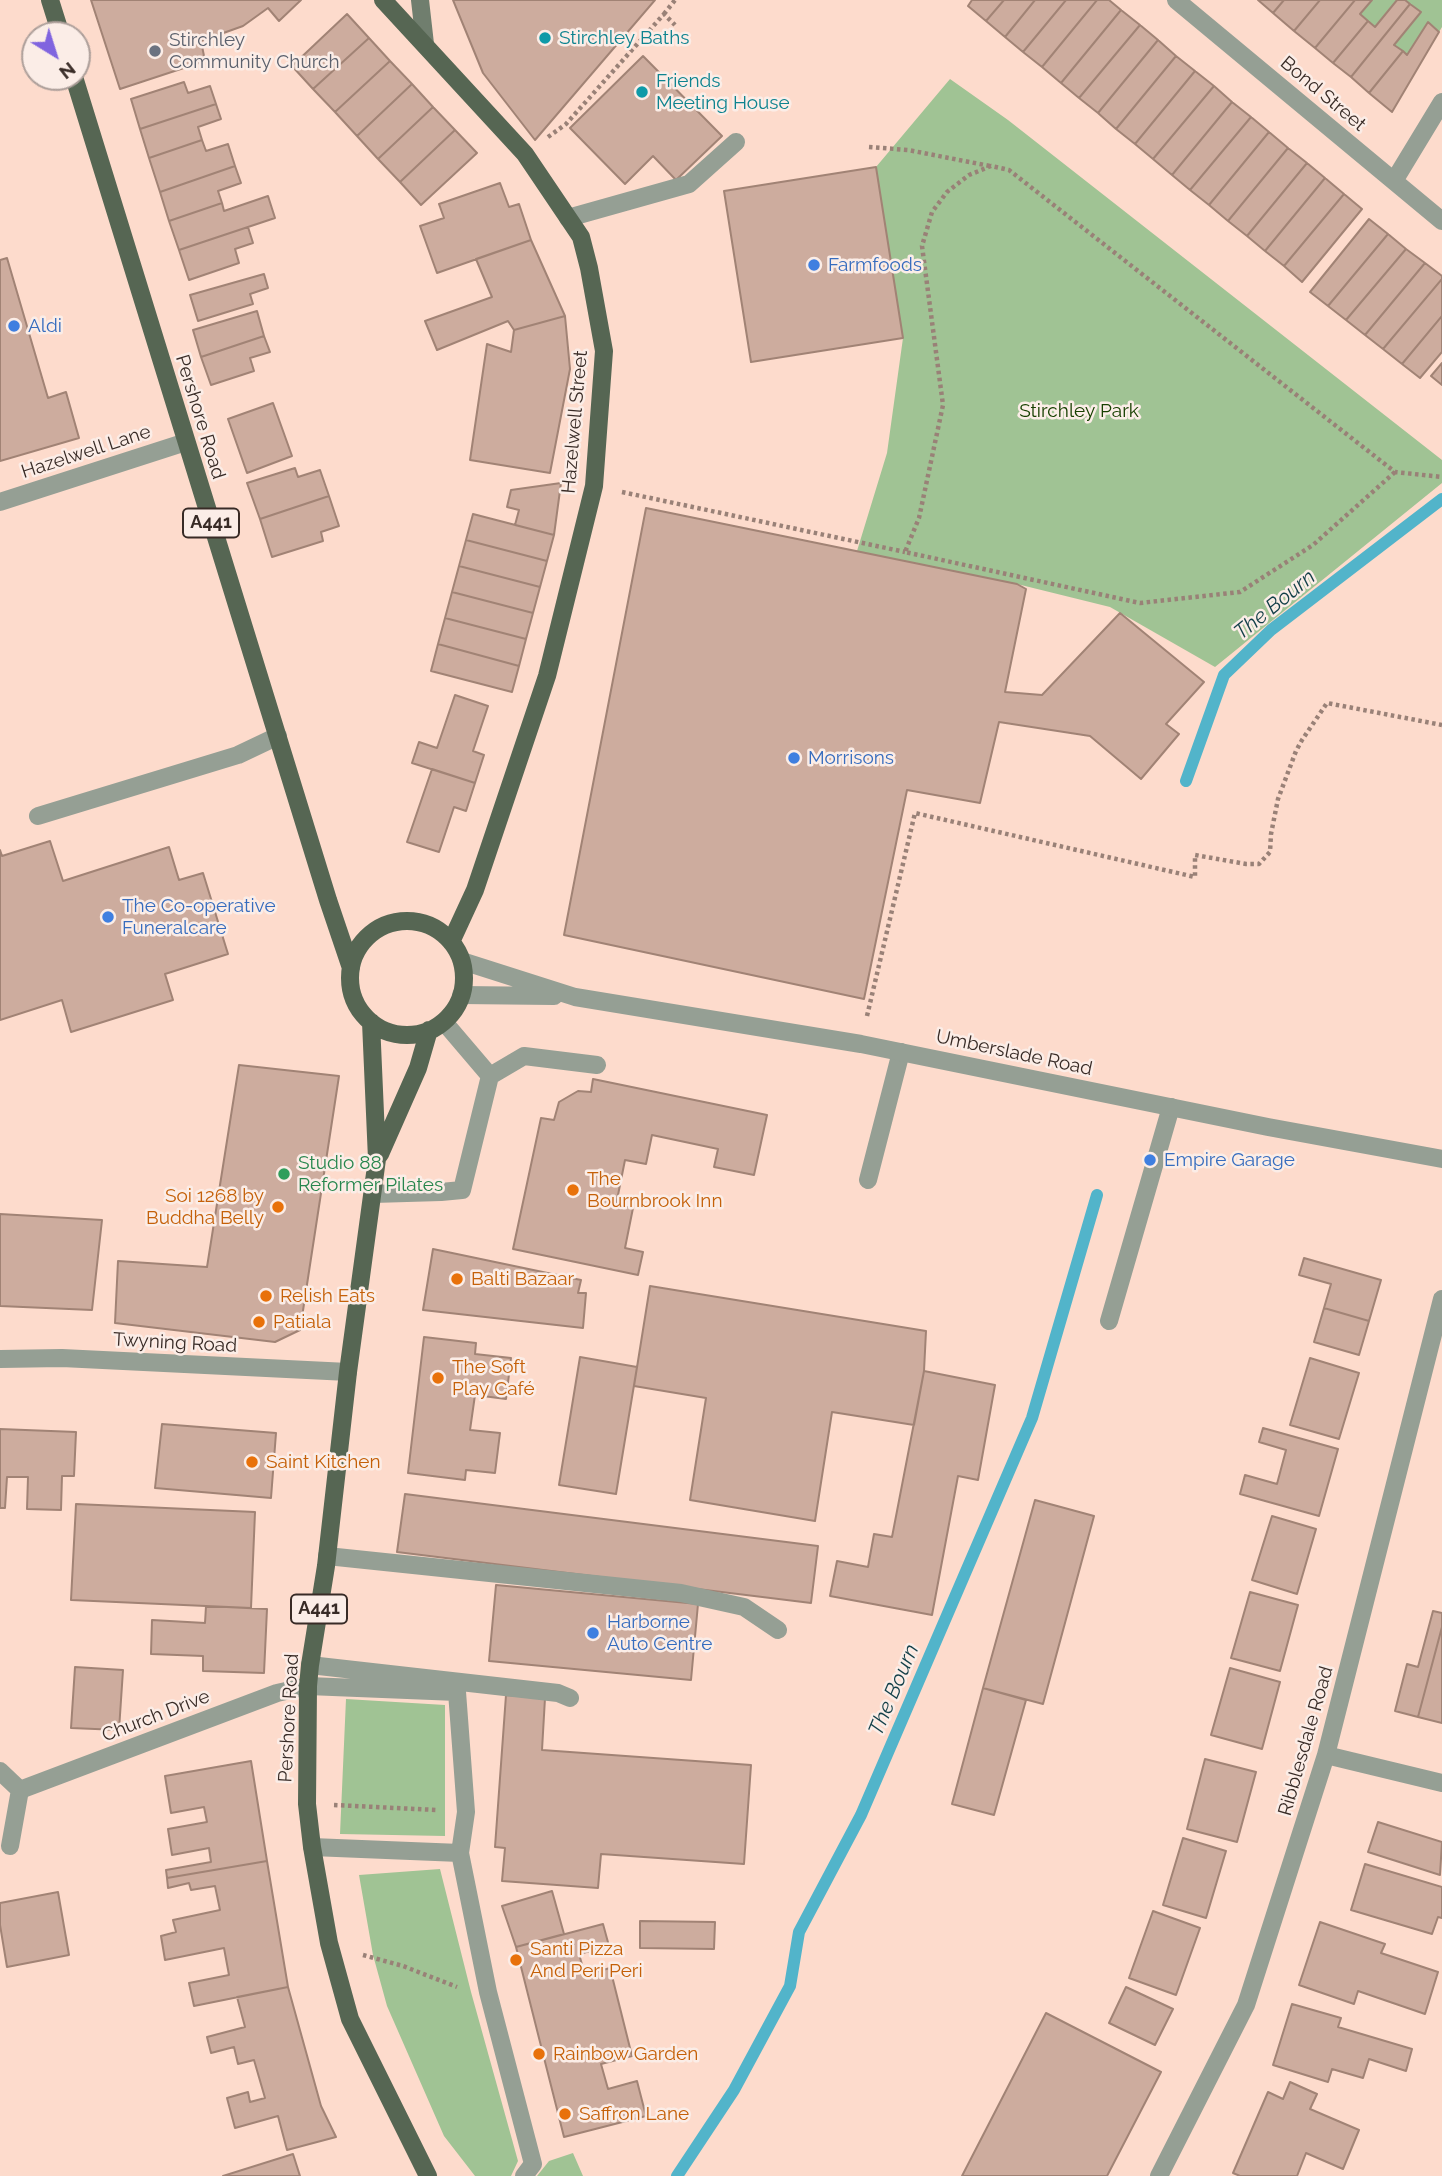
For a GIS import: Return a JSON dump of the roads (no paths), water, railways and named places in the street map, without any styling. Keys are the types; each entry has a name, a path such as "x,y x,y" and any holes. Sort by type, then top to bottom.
{"main road":[{"path":"50,0 57,21"},
{"name":"Hazelwell Street","path":"383,0 525,154 581,237 604,351 594,486 547,676 475,890 451,942"},
{"name":"Pershore Road","path":"78,91 351,968"},
{"path":"408,921 418,922 441,932 451,942 462,961 464,976 461,995 456,1007 436,1026 416,1034 403,1035 379,1028 359,1008 351,985 351,968 358,949 370,935 386,925 408,921"},
{"name":"Pershore Road","path":"371,1022 377,1159 348,1372 327,1556 310,1665 307,1804 329,1943 350,2019 428,2176"},
{"name":"Pershore Road","path":"377,1159 436,1026"}],"street":[{"path":"419,0 425,44"},
{"name":"Bond Street","path":"1176,0 1442,221"},
{"path":"1394,181 1442,102"},
{"path":"568,218 689,184 736,142"},
{"name":"Hazelwell Lane","path":"0,502 186,442"},
{"path":"38,816 238,755 278,736"},
{"name":"Umberslade Road","path":"462,961 575,997"},
{"name":"Umberslade Road","path":"461,995 575,997 861,1044 1420,1157 1442,1159"},
{"path":"436,1026 490,1076"},
{"path":"868,1180 901,1052"},
{"path":"373,1194 462,1190 490,1076 524,1056 597,1065"},
{"path":"1109,1321 1171,1107"},
{"name":"Ribblesdale Road","path":"1159,2176 1246,2004 1326,1755 1442,1299"},
{"name":"Twyning Road","path":"0,1359 62,1358 348,1372"},
{"path":"327,1556 681,1593 744,1607 778,1630"},
{"path":"310,1665 558,1693 570,1698"},
{"name":"Church Drive","path":"20,1790 277,1693 308,1686 457,1692 466,1812 460,1853"},
{"path":"1326,1755 1442,1783"},
{"path":"0,1771 20,1790 10,1846"},
{"path":"312,1847 460,1853 488,1992 533,2164 524,2176"}],"waterway":[{"name":"The Bourn","path":"1186,781 1224,675 1271,630 1442,499"},
{"name":"The Bourn","path":"677,2176 734,2090 790,1986 799,1932 861,1815 1032,1418 1097,1195"}],"place":[{"name":"Stirchley Baths","path":"545,38"},
{"name":"Stirchley Community Church","path":"155,51"},
{"name":"Friends Meeting House","path":"642,92"},
{"name":"Farmfoods","path":"814,265"},
{"name":"Aldi","path":"14,326"},
{"name":"Morrisons","path":"794,758"},
{"name":"The Co-operative Funeralcare","path":"108,917"},
{"name":"Empire Garage","path":"1150,1160"},
{"name":"Studio 88 Reformer Pilates","path":"284,1174"},
{"name":"The Bournbrook Inn","path":"573,1190"},
{"name":"Soi 1268 by Buddha Belly","path":"278,1207"},
{"name":"Balti Bazaar","path":"457,1279"},
{"name":"Relish Eats","path":"266,1296"},
{"name":"Patiala","path":"259,1322"},
{"name":"The Soft Play Café","path":"438,1378"},
{"name":"Saint Kitchen","path":"252,1462"},
{"name":"Harborne Auto Centre","path":"593,1633"},
{"name":"Santi Pizza And Peri Peri","path":"516,1960"},
{"name":"Rainbow Garden","path":"539,2054"},
{"name":"Saffron Lane","path":"565,2114"}],"park label":[{"name":"Stirchley Park","path":"1079,411"}]}
